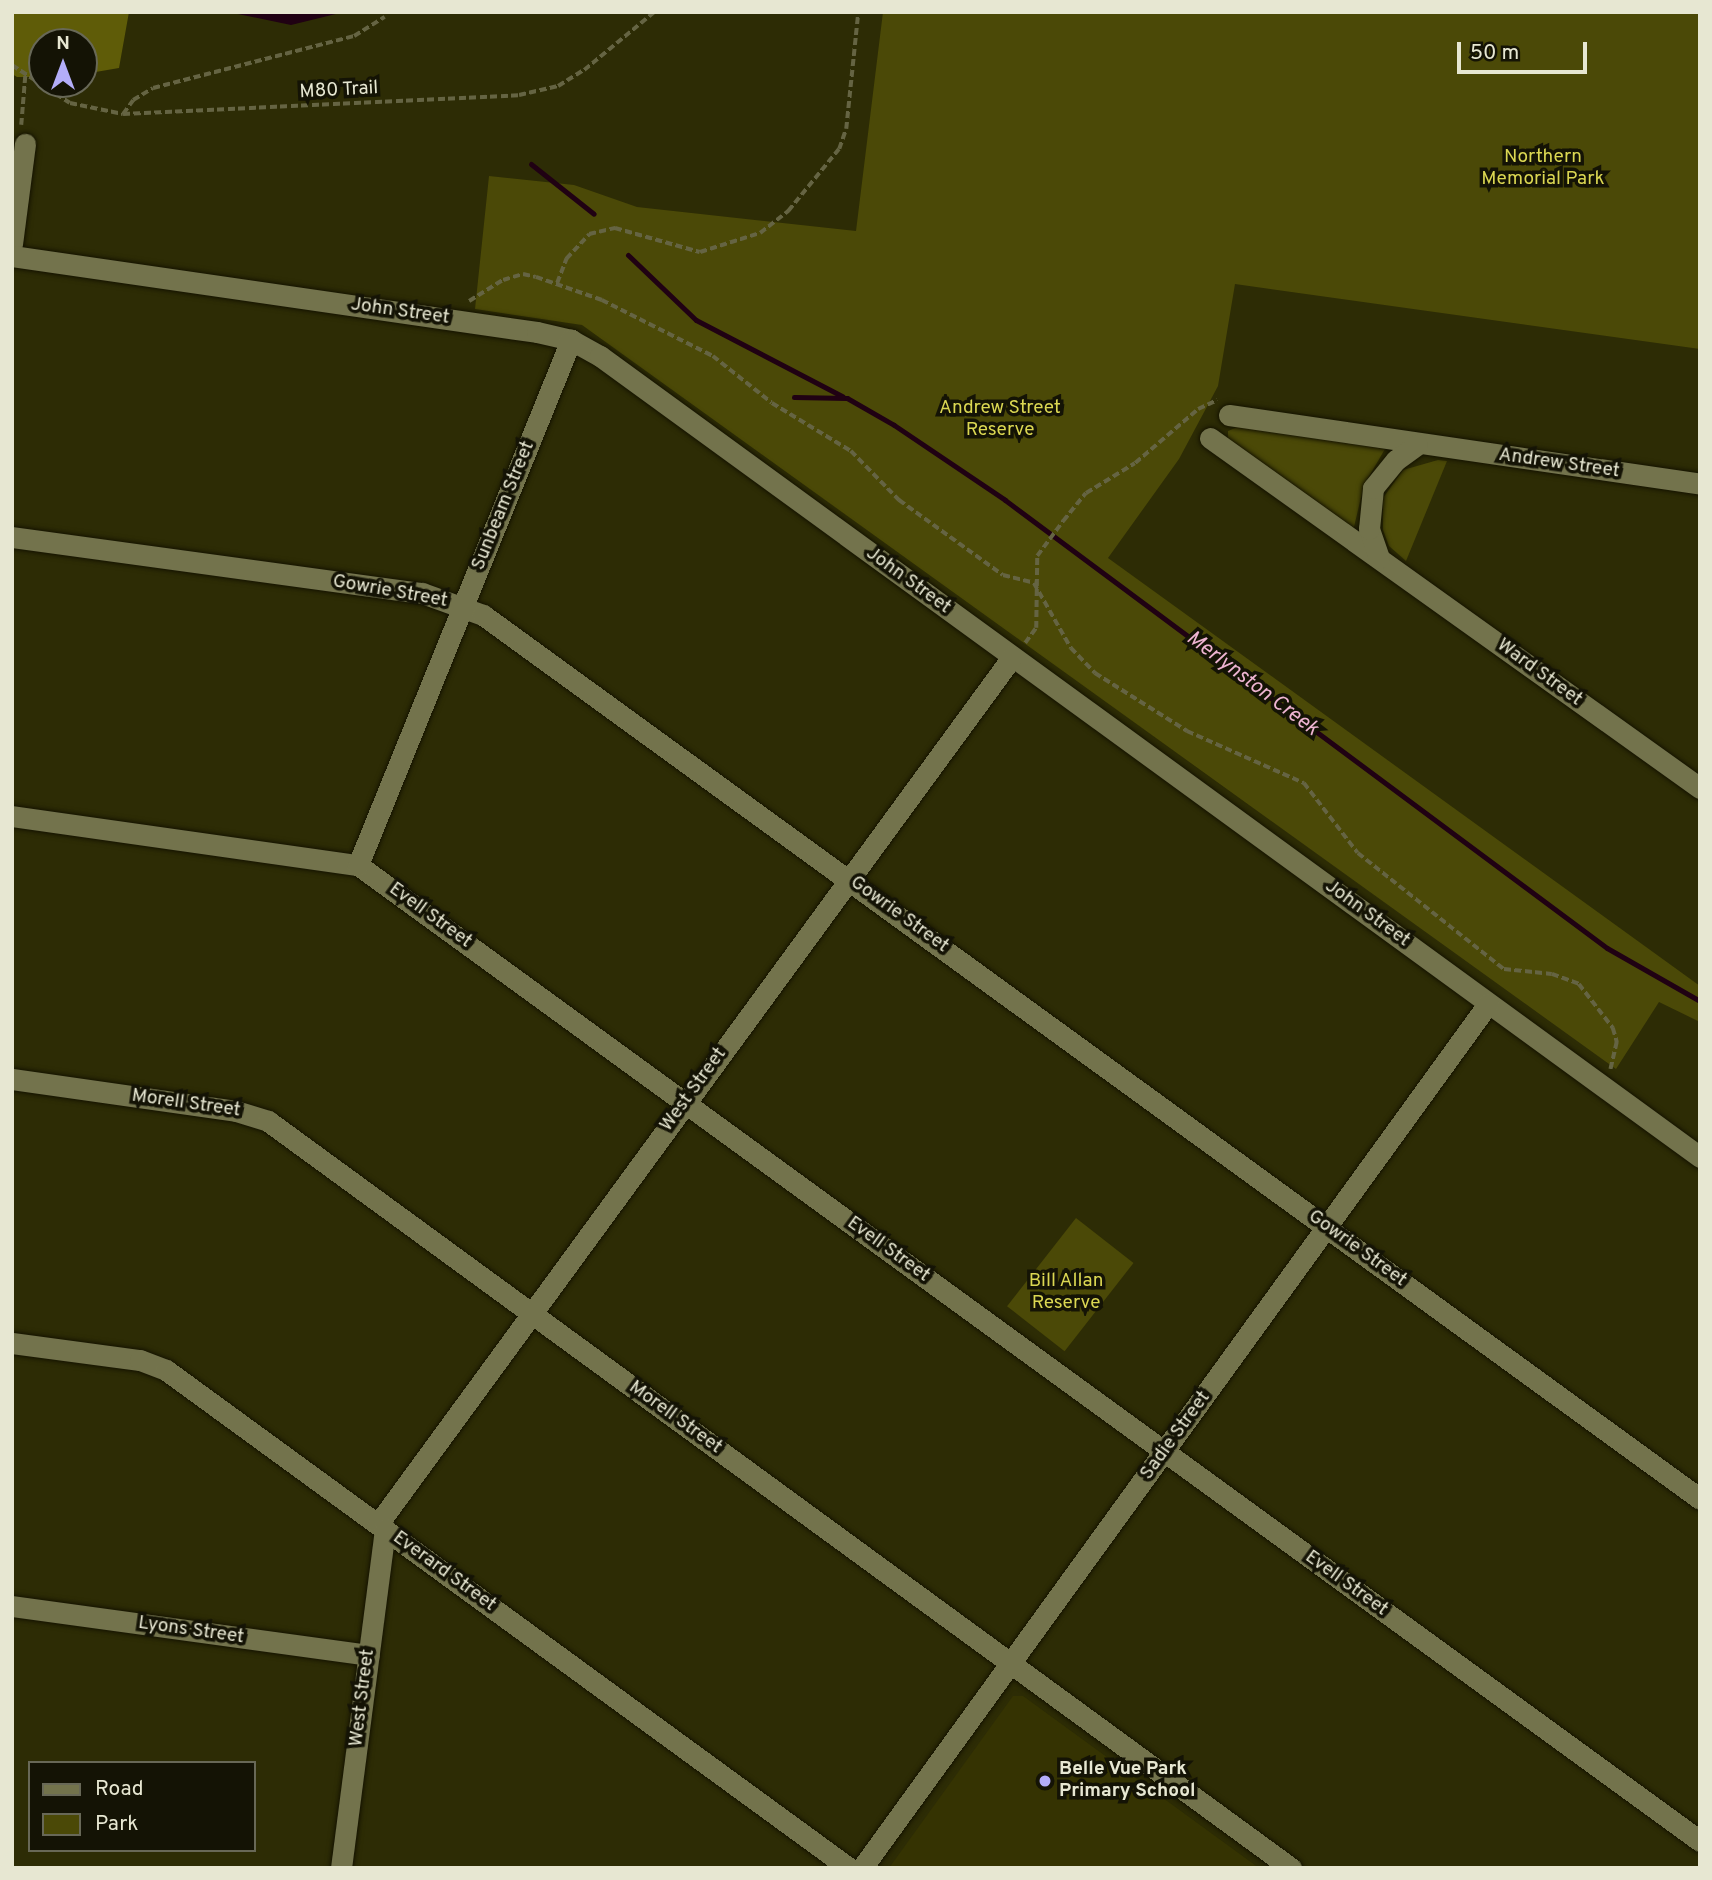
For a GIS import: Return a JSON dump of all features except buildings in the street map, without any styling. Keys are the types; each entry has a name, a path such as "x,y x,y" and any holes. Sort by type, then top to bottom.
{"street":[{"path":"12,244 25,144"},
{"name":"John Street","path":"12,256 571,340 667,404 1700,1157"},
{"name":"Sunbeam Street","path":"358,865 571,340"},
{"name":"Andrew Street","path":"1224,407 1418,444 1700,484"},
{"name":"Ward Street","path":"1210,438 1700,788"},
{"path":"1379,558 1369,529 1373,488 1396,460 1418,444"},
{"name":"Gowrie Street","path":"12,537 422,593 463,606 500,625 1700,1499"},
{"name":"West Street","path":"341,1868 369,1656 382,1526 532,1313 1012,657"},
{"name":"Evell Street","path":"12,816 358,865 1700,1842"},
{"name":"Sadie Street","path":"862,1868 1488,1004"},
{"name":"Morell Street","path":"12,1079 256,1115 532,1313 1291,1868"},
{"name":"Everard Street","path":"12,1343 140,1360 166,1370 849,1868"},
{"name":"Lyons Street","path":"12,1606 369,1656"}],"path":[{"name":"M80 Trail","path":"12,65 70,103 123,114 540,92 584,70 654,12"},
{"path":"557,283 565,258 589,234 615,228 700,252 760,233 788,211 839,149 846,129 858,12"},
{"path":"123,114 133,100 153,88 325,45 354,36 384,17"},
{"path":"25,76 19,118 25,144"},
{"path":"463,302 514,276 557,283 602,300 713,356 772,402 851,451 899,500 1003,575 1034,583 1071,648 1095,673 1187,731 1304,783 1358,853 1504,969 1552,974 1578,984 1599,1006 1617,1042 1614,1061 1601,1086"},
{"path":"1012,657 1035,628 1034,583 1037,556 1086,493 1135,463 1198,409 1224,407"}],"shaded area":[{"path":"12,12 129,12 119,68 98,72 98,28 28,28 28,77 12,74"},
{"path":"228,12 344,12 291,25"},
{"name":"Belle Vue Park Primary School","path":"1013,1696 1023,1696 1259,1868 889,1868"}],"green space":[{"path":"883,12 1700,12 1700,349 1235,284 1218,386 1179,459 1108,558 1700,986 1700,1022 1659,1002 1616,1069 582,325 475,309 489,176 574,185 637,207 856,231"},
{"path":"1240,426 1385,449 1364,485 1354,527 1346,526 1228,439 1228,431"},
{"path":"1438,460 1447,461 1406,561 1389,546 1383,530 1383,498 1403,470"},
{"name":"Bill Allan Reserve","path":"1076,1218 1134,1263 1065,1351 1007,1306"}],"waterway":[{"path":"531,164 594,214"},
{"name":"Merlynston Creek","path":"628,255 696,320 842,396"},
{"name":"Merlynston Creek","path":"794,397 847,398 894,425 1005,500 1607,948 1700,1001"}],"place":[{"name":"Belle Vue Park Primary School","path":"1045,1781"}],"park label":[{"name":"Northern Memorial Park","path":"1543,169"},
{"name":"Andrew Street Reserve","path":"1000,420"}]}
